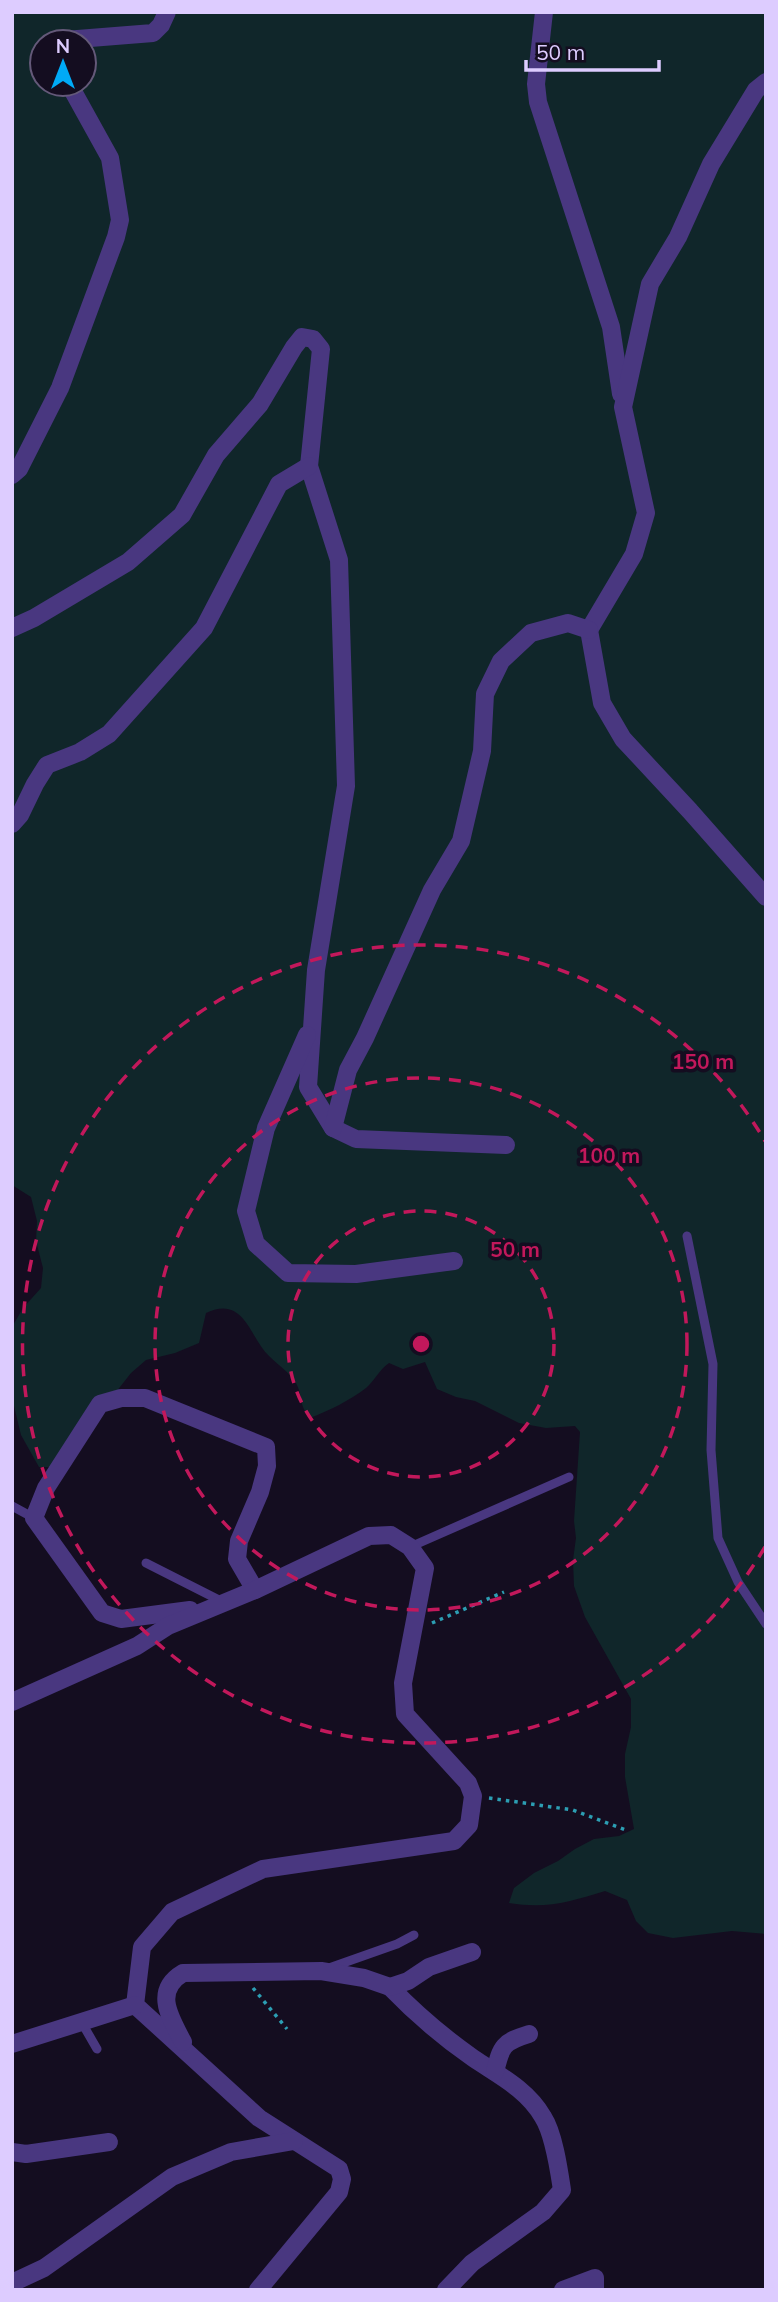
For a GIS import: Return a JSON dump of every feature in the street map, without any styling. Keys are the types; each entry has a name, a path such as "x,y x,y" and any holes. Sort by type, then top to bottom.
{"street":[{"path":"98,37 153,33 161,25 167,12"},
{"path":"544,12 536,84 538,102 611,327 623,407 646,513 635,554 589,630 602,703 623,739 766,897"},
{"path":"623,407 650,284 678,237 711,164 755,90 766,82"},
{"path":"12,475 19,469 60,388 120,220 110,158 77,98"},
{"path":"12,628 34,618 128,562 182,515 216,455 260,404 294,347 302,337 313,339 321,349 309,466 340,560 346,786 316,970 308,1087 333,1128 356,1139 506,1145"},
{"path":"12,824 20,815 34,784 47,765 80,752 108,734 204,628 279,484 309,466"},
{"path":"333,1128 348,1070 432,890 461,841 482,751 485,694 501,662 531,633 568,622 589,630"},
{"path":"312,1022 266,1128 246,1211 256,1244 288,1273 356,1274 454,1261"},
{"path":"221,1604 121,1619 102,1613 34,1518 46,1488 100,1404 121,1398 145,1398 266,1447 267,1466 260,1492 239,1541 237,1559 255,1590"},
{"path":"14,1696 136,1646 168,1626 255,1590 369,1536 391,1535 410,1547 425,1568 403,1683 405,1714 468,1783 473,1796 469,1825 454,1840 263,1870 172,1912 142,1947 135,2005"},
{"path":"390,1987 408,1981 429,1967 472,1952"},
{"path":"189,2054 167,2010 166,1992 172,1980 183,1973 321,1971 390,1987 413,2010 472,2057 517,2086 544,2117 559,2164 562,2190 543,2212 472,2263 446,2290"},
{"path":"12,2045 135,2005"},
{"path":"135,2005 259,2118 339,2169 342,2179 339,2192 258,2290"},
{"path":"495,2072 500,2052 508,2041 529,2034"},
{"path":"12,2283 44,2269 172,2177 231,2152 294,2141"},
{"path":"12,2152 26,2154 109,2142"},
{"path":"563,2290 595,2284"}],"lane":[{"path":"687,1236 713,1364 711,1450 718,1538 738,1582 766,1624"},
{"path":"410,1547 569,1477"},
{"path":"12,1506 34,1518"},
{"path":"146,1563 221,1604"},
{"path":"321,1971 414,1936"},
{"path":"82,2023 97,2049"}],"path":[{"path":"411,1633 504,1591"},
{"path":"473,1796 573,1810 626,1830"},
{"path":"237,1971 287,2029"}],"green space":[{"path":"12,12 766,12 766,1934 732,1931 673,1938 648,1933 636,1921 627,1900 605,1891 558,1903 509,1903 514,1888 534,1873 594,1839 619,1836 634,1829 625,1777 625,1754 631,1727 631,1699 585,1617 574,1586 574,1521 580,1432 575,1426 546,1428 519,1423 475,1401 437,1389 425,1362 403,1369 389,1363 360,1393 310,1418 290,1375 262,1348 237,1313 229,1309 219,1309 206,1313 199,1343 175,1353 146,1360 131,1373 64,1467 39,1467 21,1435 14,1406 12,1368 12,1327 23,1308 41,1288 43,1268 36,1241 37,1221 31,1197 12,1185"}]}
